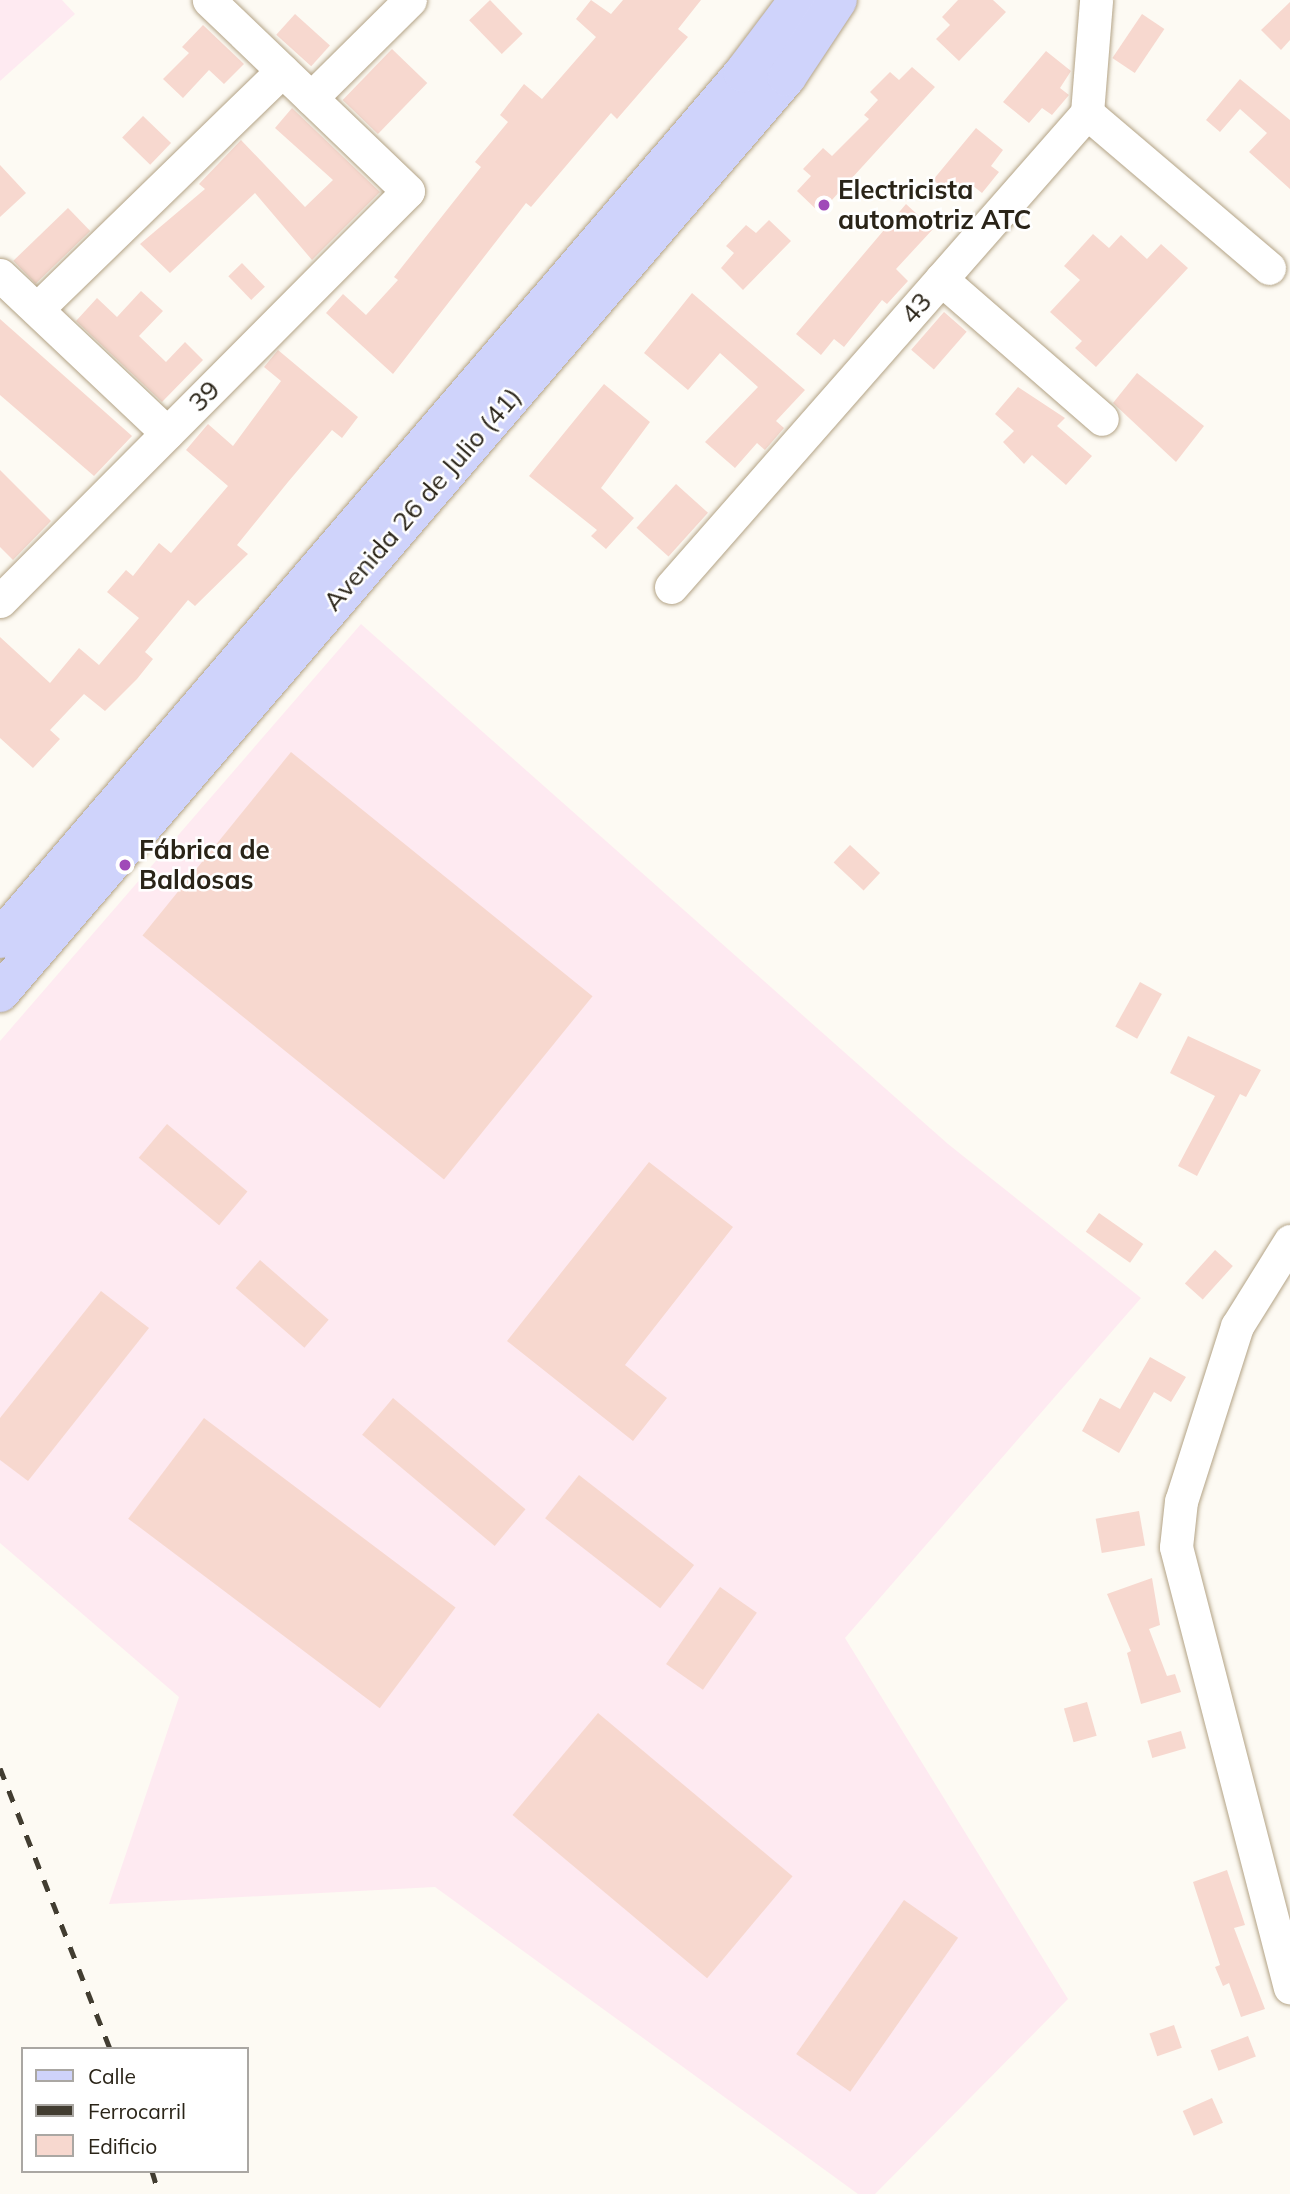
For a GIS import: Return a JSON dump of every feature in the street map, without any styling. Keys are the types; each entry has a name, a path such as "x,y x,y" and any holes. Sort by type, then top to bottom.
{"main road":[{"name":"Avenida 26 de Julio (41)","path":"6,962 743,73 798,0"},
{"name":"Avenida 26 de Julio (41)","path":"6,962 786,77 838,0"}],"street":[{"path":"209,0 311,98 410,0"},
{"path":"1096,0 1087,113 1269,268"},
{"path":"37,309 282,71"},
{"name":"39","path":"0,601 408,191 311,98"},
{"name":"43","path":"671,587 1087,113"},
{"path":"0,275 167,433"},
{"path":"941,279 1102,419"},
{"path":"1290,1241 1237,1326 1181,1500 1176,1547 1290,1988"}],"shaded area":[{"path":"0,0 62,0 75,14 0,81"},
{"path":"361,624 948,1144 1141,1298 845,1638 1068,1999 875,2194 858,2194 435,1887 109,1904 179,1697 0,1543 0,1041"}],"building":[{"path":"490,0 523,34 502,54 469,20"},
{"path":"591,0 611,14 623,0 701,0 678,29 688,37 617,119 611,113 531,207 526,203 393,374 326,313 343,294 366,315 398,280 394,277 481,167 475,162 508,122 500,115 524,84 542,99 596,37 576,19"},
{"path":"958,0 993,0 1006,12 959,61 936,39 950,25 942,17"},
{"path":"1290,2 1290,40 1281,50 1261,30"},
{"path":"295,14 330,45 311,66 276,35"},
{"path":"1142,14 1164,29 1135,73 1112,58"},
{"path":"203,25 244,64 224,84 209,70 183,98 163,79 189,53 182,47"},
{"path":"392,49 427,83 378,134 343,100"},
{"path":"1046,51 1071,71 1060,88 1069,95 1052,115 1042,108 1029,123 1003,102"},
{"path":"912,67 935,87 820,213 797,191 811,176 803,169 823,148 832,156 869,119 864,115 878,100 870,92 890,72 899,80"},
{"path":"1240,79 1290,120 1290,189 1249,152 1267,133 1240,109 1220,132 1206,120"},
{"path":"292,108 380,192 312,260 255,193 170,273 140,244 205,189 199,184 241,140 305,207 333,180 275,128"},
{"path":"143,116 171,143 150,165 122,138"},
{"path":"976,128 1003,150 991,166 999,172 982,193 972,185 959,200 933,180"},
{"path":"0,165 26,193 0,217"},
{"path":"906,204 933,229 896,269 908,281 887,304 882,300 844,347 834,339 821,355 796,334"},
{"path":"68,208 90,231 36,284 13,261"},
{"path":"769,220 791,241 743,290 721,268 734,253 726,246 746,225 756,233"},
{"path":"1093,234 1109,248 1121,235 1147,259 1161,244 1188,268 1096,367 1075,348 1082,341 1050,312 1080,280 1064,266"},
{"path":"242,263 265,287 251,300 228,276"},
{"path":"141,291 163,311 139,336 166,362 185,342 203,360 162,402 76,321 97,298 117,317"},
{"path":"692,293 805,390 776,421 784,428 765,450 757,443 735,468 705,442 758,387 720,353 688,390 644,353"},
{"path":"944,312 967,332 934,369 911,350"},
{"path":"0,319 132,436 94,476 0,395"},
{"path":"278,350 358,417 342,438 332,430 237,545 248,554 195,606 188,600 145,652 153,659 137,679 105,711 84,694 50,730 60,739 33,768 0,738 0,637 50,683 79,648 99,665 139,618 107,592 126,570 133,576 159,543 171,553 228,486 186,450 208,424 233,446 281,381 264,367"},
{"path":"1137,373 1204,426 1176,462 1113,403"},
{"path":"604,384 650,422 601,488 634,518 606,549 591,536 597,530 529,476"},
{"path":"1018,387 1065,418 1057,426 1092,456 1066,485 1032,455 1024,464 1003,442 1014,431 995,414"},
{"path":"0,470 51,521 13,560 0,547"},
{"path":"676,484 708,513 668,557 637,528"},
{"path":"291,752 593,996 444,1180 142,935"},
{"path":"850,845 880,873 864,891 834,863"},
{"path":"1140,982 1162,994 1137,1039 1115,1027"},
{"path":"1188,1036 1261,1070 1246,1097 1240,1094 1197,1176 1178,1166 1215,1096 1170,1073"},
{"path":"167,1124 247,1191 219,1225 139,1158"},
{"path":"649,1162 733,1227 625,1365 667,1398 633,1441 507,1341"},
{"path":"1099,1213 1143,1244 1130,1263 1086,1232"},
{"path":"1215,1250 1233,1266 1203,1300 1185,1283"},
{"path":"260,1260 329,1320 304,1348 236,1288"},
{"path":"101,1291 149,1328 28,1481 0,1460 0,1418"},
{"path":"1150,1357 1186,1377 1171,1402 1154,1392 1119,1453 1082,1431 1100,1398 1120,1409"},
{"path":"393,1398 526,1509 495,1546 362,1435"},
{"path":"204,1418 456,1608 380,1708 128,1519"},
{"path":"579,1475 694,1565 660,1608 545,1518"},
{"path":"1139,1511 1145,1545 1102,1553 1096,1519"},
{"path":"1152,1578 1160,1625 1149,1629 1167,1676 1175,1674 1181,1692 1141,1704 1127,1653 1131,1651 1107,1594"},
{"path":"720,1587 757,1613 703,1690 666,1664"},
{"path":"1087,1702 1097,1736 1074,1742 1064,1709"},
{"path":"598,1713 793,1876 707,1978 513,1815"},
{"path":"1181,1731 1186,1748 1152,1758 1147,1741"},
{"path":"1227,1870 1245,1925 1234,1928 1265,2009 1241,2017 1229,1983 1223,1986 1215,1967 1220,1965 1193,1882"},
{"path":"904,1900 958,1938 850,2092 796,2054"},
{"path":"1174,2025 1182,2048 1157,2056 1149,2033"},
{"path":"1248,2036 1256,2057 1219,2071 1211,2050"},
{"path":"1212,2098 1223,2123 1194,2136 1183,2111"}],"railway":[{"path":"0,1768 109,2047"},
{"path":"153,2173 159,2194"}],"place":[{"name":"Electricista automotriz ATC","path":"824,205"},
{"name":"Fábrica de Baldosas","path":"125,865"}]}
